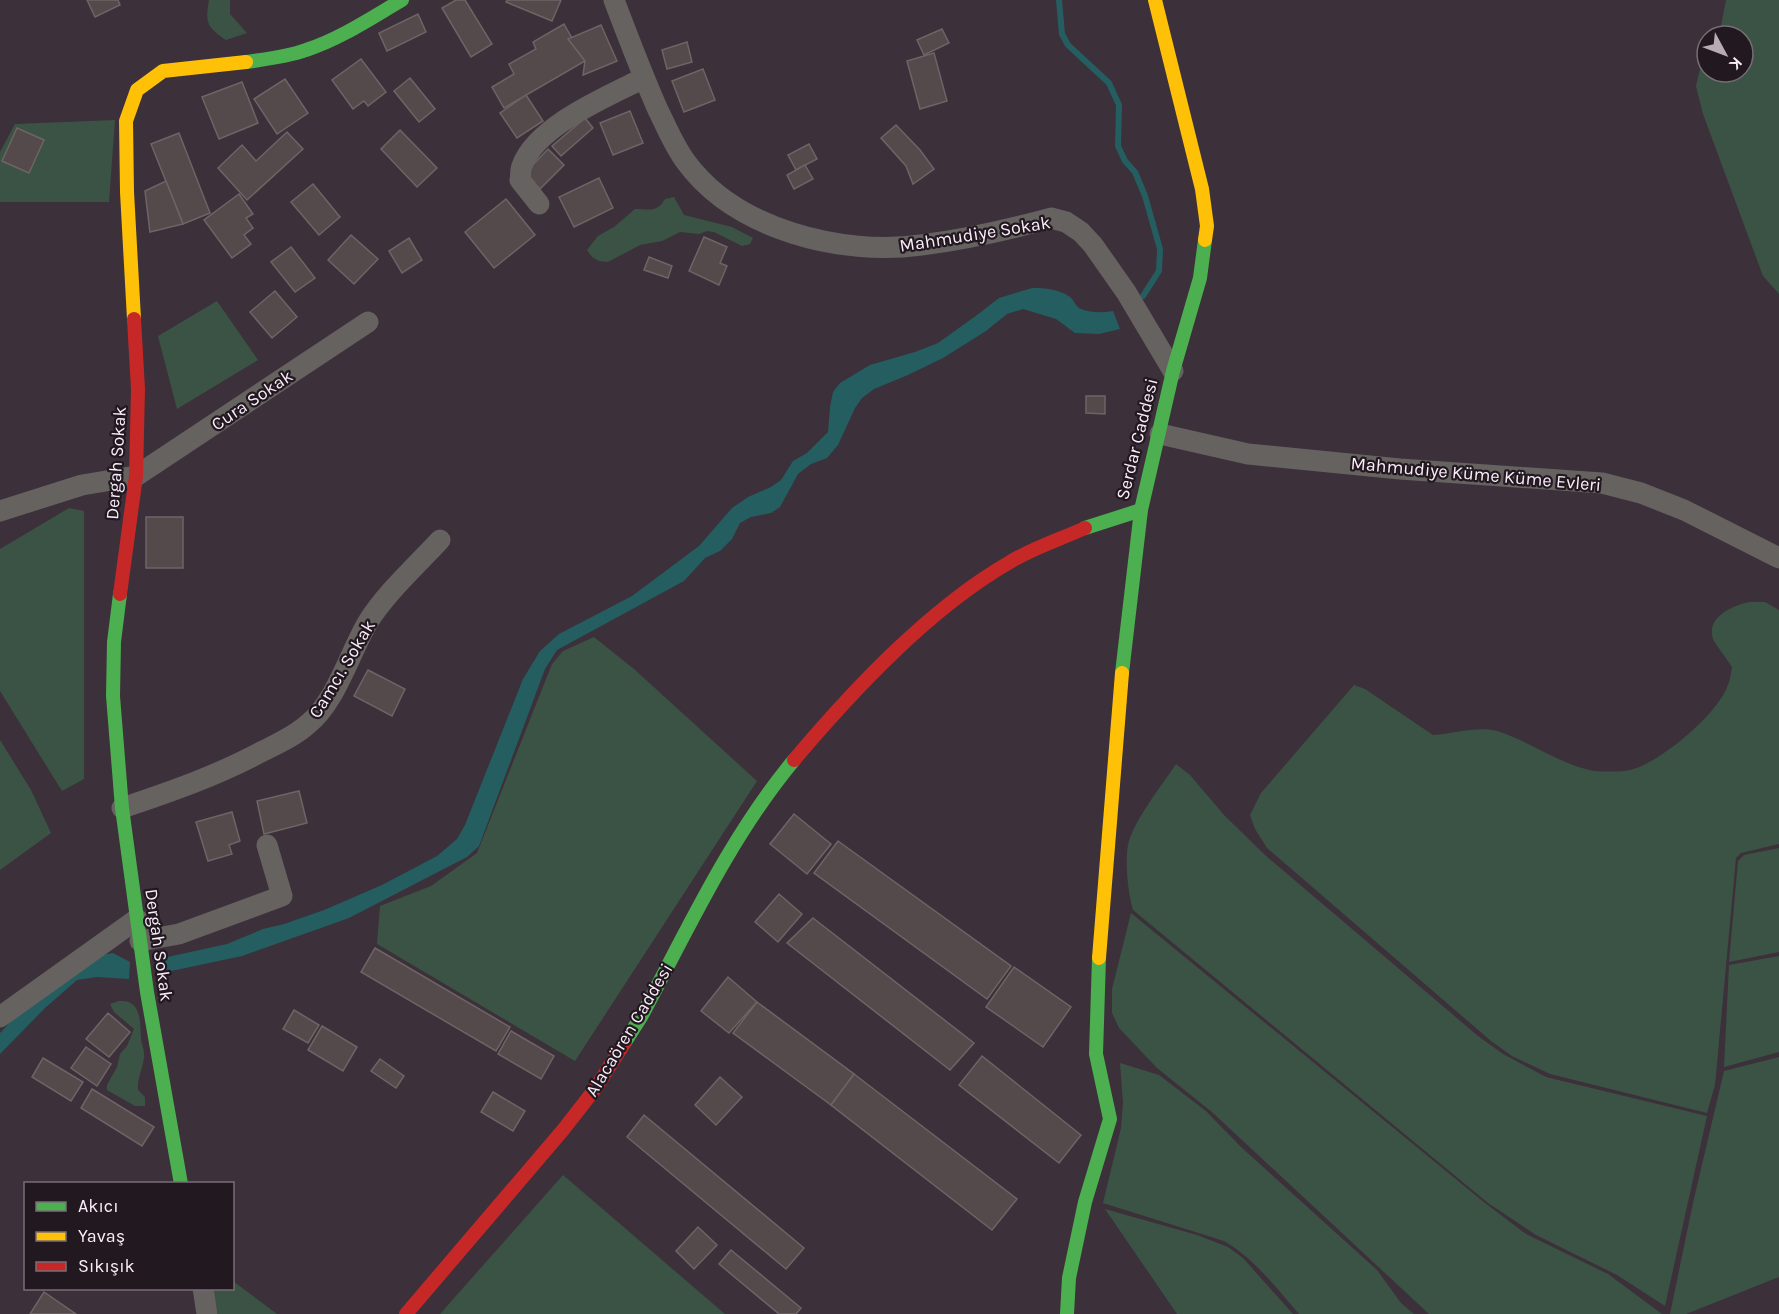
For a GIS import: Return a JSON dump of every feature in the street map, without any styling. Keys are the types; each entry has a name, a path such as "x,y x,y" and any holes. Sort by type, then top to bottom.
{"street":[{"name":"Dergah Sokak","path":"181,1182 147,992 122,808 113,696 114,642 136,476 138,389 125,159 126,122 137,90 163,71 282,57 306,51 402,0"},
{"name":"Mahmudiye Sokak","path":"614,0 644,78 675,145 687,164 727,201 757,220 789,232 828,242 882,247 921,245 1051,218 1066,222 1081,232 1093,245 1126,292 1173,370"},
{"name":"Serdar Caddesi","path":"824,725 897,649 967,590 1011,561 1089,526 1141,510 1173,370 1200,278 1207,226 1202,189 1155,0"},
{"path":"539,204 520,180 522,166 543,136 575,113 644,78"},
{"name":"Cura Sokak","path":"136,476 368,322"},
{"name":"Mahmudiye Küme Küme Evleri","path":"1160,434 1248,454 1411,470 1602,483 1641,493 1684,510 1779,558"},
{"path":"0,511 82,485 136,476"},
{"path":"1067,1314 1069,1278 1085,1202 1110,1119 1096,1054 1100,946 1122,672 1141,510"},
{"name":"Camcı. Sokak","path":"122,808 225,771 310,724 334,690 368,622 440,540"},
{"name":"Alacaören Caddesi","path":"406,1314 563,1130 595,1089 641,1017 725,860 751,817 824,725"},
{"path":"141,945 188,931 282,896 267,845"},
{"path":"0,1017 137,920"},
{"path":"203,1290 207,1314"}],"green space":[{"path":"209,0 230,0 230,14 247,33 226,40 215,32 209,24 207,14"},
{"path":"1726,0 1779,0 1779,294 1763,276 1703,114 1696,86 1696,84 1755,84 1755,24 1721,24"},
{"path":"115,120 109,202 0,202 0,152 15,124"},
{"path":"674,197 684,215 732,227 753,238 750,244 742,246 714,232 707,231 699,234 680,232 662,241 640,245 608,262 592,257 587,250 598,236 614,227 635,209 656,208 665,199"},
{"path":"217,301 258,360 177,409 158,336"},
{"path":"69,508 84,511 84,779 62,791 0,691 0,549"},
{"path":"1749,602 1765,602 1779,610 1779,844 1741,853 1736,858 1715,1085 1707,1113 1550,1074 1512,1056 1491,1041 1267,848 1255,829 1250,815 1261,793 1354,685 1365,689 1433,735 1474,730 1497,731 1565,762 1589,770 1622,771 1642,766 1687,736 1713,710 1722,697 1729,683 1732,667 1713,639 1713,624 1728,610"},
{"path":"594,637 634,669 757,781 575,1061 377,944 380,906 431,886 477,853 552,664 563,651"},
{"path":"0,740 31,790 51,833 0,870"},
{"path":"1176,764 1190,775 1224,815 1265,855 1478,1036 1503,1054 1546,1077 1707,1116 1665,1306 1617,1275 1536,1235 1488,1203 1133,910 1127,876 1129,841 1143,812"},
{"path":"1779,848 1779,952 1729,962 1738,861 1744,855"},
{"path":"1131,913 1526,1234 1608,1274 1662,1314 1429,1314 1213,1113 1157,1068 1119,1028 1112,1013 1112,989"},
{"path":"1779,956 1779,1052 1724,1067 1729,965"},
{"path":"119,1001 132,1004 138,1013 144,1057 138,1090 145,1097 145,1106 135,1106 107,1090 120,1054 127,1046 134,1029 114,1012 110,1004"},
{"path":"1779,1057 1779,1277 1686,1314 1670,1314 1724,1071"},
{"path":"1120,1063 1159,1075 1206,1111 1241,1147 1377,1270 1401,1303 1414,1314 1299,1314 1255,1265 1224,1241 1103,1203 1121,1128 1123,1103"},
{"path":"563,1175 725,1314 440,1314"},
{"path":"1105,1209 1197,1235 1228,1247 1243,1258 1293,1314 1177,1314"},
{"path":"234,1282 277,1314 218,1314 213,1290 234,1290"}],"water":[{"path":"1032,288 1066,294 1079,308 1087,311 1113,311 1120,329 1099,334 1075,333 1056,319 1023,309 1007,314 986,331 943,358 874,389 862,398 838,445 827,458 811,464 798,474 780,507 771,513 751,517 740,523 732,539 720,551 705,558 684,581 557,650 545,669 479,846 467,857 349,918 242,956 162,973 163,958 227,944 263,929 324,910 382,885 437,856 457,839 465,825 523,679 540,651 559,634 632,596 699,546 732,508 781,480 793,461 807,453 828,432 833,392 840,383 870,365 938,343 999,298"},
{"path":"113,953 130,962 129,979 97,977 77,980 45,1008 0,1054 0,1033 25,1007 96,956"}],"building":[{"path":"87,0 118,0 120,5 95,17"},
{"path":"456,0 465,0 492,44 471,57 442,8"},
{"path":"507,0 561,0 552,21 506,2"},
{"path":"418,14 426,32 387,51 379,33"},
{"path":"564,24 585,61 504,108 492,87 514,74 509,64 536,49 533,42"},
{"path":"601,25 617,61 583,75 585,61 568,39"},
{"path":"942,29 949,43 924,55 917,40"},
{"path":"687,42 692,62 667,69 662,50"},
{"path":"934,53 947,101 920,109 907,61"},
{"path":"361,59 386,92 368,106 364,101 353,109 332,80"},
{"path":"703,69 715,100 684,112 672,81"},
{"path":"410,78 435,109 419,122 394,91"},
{"path":"285,79 308,113 277,134 254,99"},
{"path":"242,82 258,123 219,139 202,97"},
{"path":"526,95 543,121 517,138 500,113"},
{"path":"630,111 643,143 613,155 600,123"},
{"path":"585,118 593,128 561,156 552,146"},
{"path":"896,125 920,150 934,169 913,184 906,166 881,138"},
{"path":"17,128 44,140 29,173 2,161"},
{"path":"400,130 437,168 417,187 381,149"},
{"path":"287,132 303,149 247,200 218,168 242,145 256,161"},
{"path":"179,133 210,213 183,224 151,144"},
{"path":"809,144 817,159 796,170 788,155"},
{"path":"548,149 564,165 540,189 525,173"},
{"path":"805,165 813,179 794,189 787,175"},
{"path":"599,178 613,208 574,227 559,197"},
{"path":"166,181 183,224 150,232 145,191"},
{"path":"313,184 340,217 319,235 291,202"},
{"path":"239,194 253,214 246,218 253,228 244,235 251,244 232,258 204,220"},
{"path":"506,199 535,235 494,268 465,232"},
{"path":"351,235 378,259 354,284 328,260"},
{"path":"704,237 727,247 720,263 727,266 719,285 689,271"},
{"path":"409,238 422,260 402,273 389,251"},
{"path":"291,247 315,278 295,292 271,262"},
{"path":"649,257 672,266 668,278 644,270"},
{"path":"275,291 297,317 272,338 250,312"},
{"path":"1086,396 1105,396 1105,414 1086,413"},
{"path":"146,517 183,517 183,568 146,568"},
{"path":"368,670 405,689 392,716 354,696"},
{"path":"299,791 307,823 264,834 257,801"},
{"path":"232,812 240,841 229,845 232,854 208,861 196,822"},
{"path":"794,814 831,844 807,874 770,844"},
{"path":"838,841 1011,966 987,999 814,873"},
{"path":"779,894 802,914 778,942 755,922"},
{"path":"813,918 974,1043 950,1070 787,943"},
{"path":"375,948 510,1027 496,1051 361,972"},
{"path":"1014,967 1071,1007 1043,1047 986,1007"},
{"path":"728,977 757,1002 729,1033 701,1011"},
{"path":"757,1002 854,1074 831,1105 733,1033"},
{"path":"294,1010 319,1025 308,1043 283,1029"},
{"path":"108,1013 130,1032 109,1057 86,1039"},
{"path":"322,1026 357,1047 343,1071 308,1050"},
{"path":"511,1031 554,1056 541,1079 498,1054"},
{"path":"86,1047 111,1064 97,1086 71,1068"},
{"path":"982,1056 1081,1135 1059,1163 959,1085"},
{"path":"43,1058 83,1082 71,1101 32,1077"},
{"path":"380,1059 404,1076 396,1088 371,1071"},
{"path":"854,1074 1017,1199 992,1230 831,1105"},
{"path":"720,1077 742,1097 716,1125 695,1105"},
{"path":"92,1089 154,1127 142,1146 81,1108"},
{"path":"493,1092 525,1111 513,1131 481,1112"},
{"path":"644,1115 804,1248 786,1269 627,1137"},
{"path":"698,1227 717,1245 694,1269 676,1251"},
{"path":"731,1250 801,1308 796,1314 779,1314 719,1264"},
{"path":"44,1292 76,1314 30,1314"}],"waterway":[{"path":"1059,0 1062,34 1068,45 1109,83 1119,105 1118,146 1125,161 1135,172 1145,196 1160,249 1159,271 1143,296"}],"traffic: fast":[{"path":"246,62 276,58 319,45 355,28 402,0"},
{"path":"1085,528 1141,510 1173,371 1200,278 1205,240"},
{"path":"1122,673 1141,510"},
{"path":"120,594 114,642 113,696 122,808 147,992 181,1182"},
{"path":"625,1042 641,1017 730,852 750,820 794,760"},
{"path":"1067,1314 1069,1278 1085,1202 1110,1119 1096,1054 1099,958"}],"traffic: slow":[{"path":"1155,0 1202,189 1207,226 1205,240"},
{"path":"134,319 127,192 126,121 137,90 163,71 246,62"},
{"path":"1099,958 1122,673"}],"traffic: jam":[{"path":"120,594 136,476 138,389 134,319"},
{"path":"794,760 868,678 922,626 951,602 1019,557 1085,528"},
{"path":"406,1314 563,1130 595,1089 625,1042"}]}
